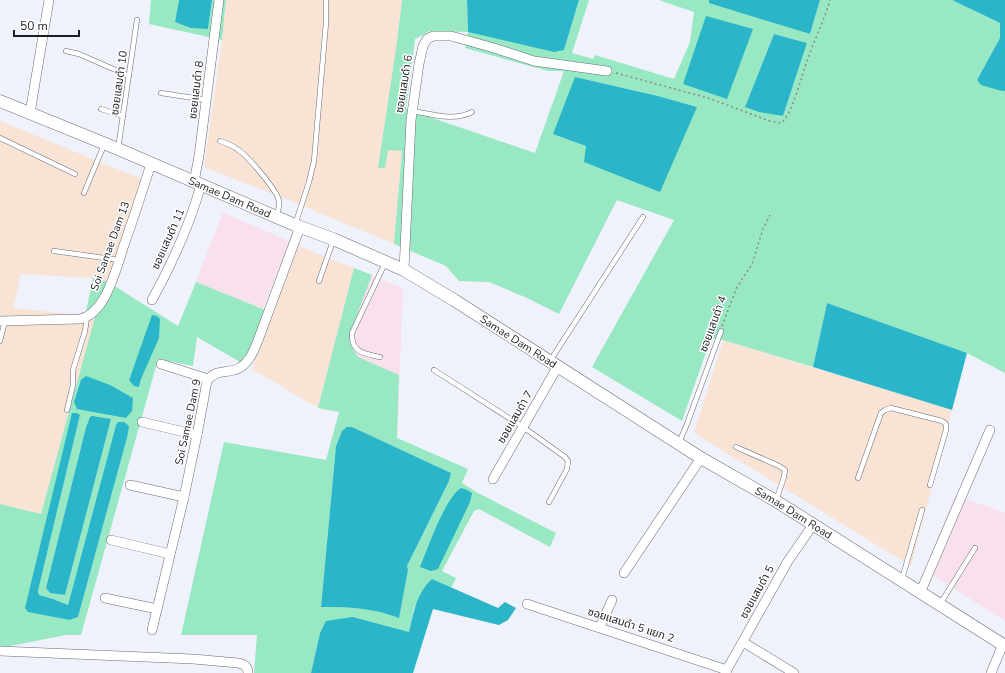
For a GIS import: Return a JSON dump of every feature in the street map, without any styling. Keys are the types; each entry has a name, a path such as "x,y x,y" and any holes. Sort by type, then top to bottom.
{"street":[{"path":"30,113 49,0"},
{"name":"ซอยแสมดำ 8","path":"198,184 199,156 219,0"},
{"name":"ซอยแสมดำ 6","path":"404,270 412,111 419,64 423,46 427,39 433,36 451,36 534,60 606,71"},
{"name":"Samae Dam Road","path":"0,101 118,149 276,217 386,261 404,270 454,300 702,458 776,502 1004,645"},
{"name":"Soi Samae Dam 13","path":"87,317 103,300 119,260 151,164"},
{"name":"ซอยแสมดำ 11","path":"152,300 171,265 192,216 198,184"},
{"name":"Soi Samae Dam 9","path":"152,630 184,497 208,379 215,373 240,368 248,361 257,343 298,226"},
{"path":"2,321 72,319 87,317"},
{"path":"161,364 208,379"},
{"name":"ซอยแสมดำ 7","path":"493,479 523,427 554,364"},
{"path":"142,422 197,435"},
{"path":"920,593 990,430"},
{"path":"624,573 702,458"},
{"path":"130,485 184,497"},
{"name":"ซอยแสมดำ 5","path":"726,671 788,561 813,525"},
{"path":"111,540 170,554"},
{"path":"105,598 157,609"},
{"path":"600,627 612,600"},
{"name":"ซอยแสมดำ 5 แยก 2","path":"527,604 600,627 726,671"},
{"path":"743,642 794,673"},
{"path":"991,673 1004,645"},
{"path":"0,650 238,663 247,667 248,673"}],"lane":[{"path":"298,226 314,161 326,23 326,0"},
{"name":"ซอยแสมดำ 10","path":"118,149 137,20"},
{"path":"66,51 79,54 129,76"},
{"path":"161,93 207,100"},
{"path":"101,109 123,116"},
{"path":"412,111 455,118 472,112"},
{"path":"0,138 75,174"},
{"path":"220,141 238,149 248,157 274,190 279,200 279,209 276,217"},
{"path":"84,193 105,144"},
{"path":"554,364 642,217"},
{"path":"319,282 333,239"},
{"path":"54,251 119,260"},
{"path":"380,357 360,352 354,346 352,334 386,261"},
{"path":"67,410 73,385 74,370 85,331 87,317"},
{"path":"0,341 2,321"},
{"name":"ซอยแสมดำ 4","path":"679,443 688,424 720,331"},
{"path":"434,370 523,427 568,461 567,469 549,502"},
{"path":"858,478 881,413 891,408 942,421 946,424 946,430 930,485"},
{"path":"736,447 785,470 776,502"},
{"path":"902,581 922,510"},
{"path":"940,605 975,548"}],"path":[{"path":"606,71 630,76 694,94 770,121 781,123 787,118 791,108 807,60 826,15 830,0"},
{"name":"ซอยแสมดำ 4","path":"720,331 737,287 752,264 763,229 770,215"}],"shaded area":[{"path":"226,0 402,0 385,168 388,149 402,151 394,244 289,200 204,167 222,40"},
{"path":"0,121 149,182 108,282 93,278 21,274 13,308 95,317 41,514 0,504"},
{"path":"223,213 290,241 263,309 196,282"},
{"path":"298,246 354,268 318,408 252,369"},
{"path":"354,268 403,288 397,438 339,412 318,408"},
{"path":"723,340 952,410 911,566 694,433"},
{"path":"955,495 1005,513 1005,621 925,570"}],"green space":[{"path":"151,0 179,0 175,22 208,29 212,0 226,0 222,40 149,24"},
{"path":"402,0 467,0 468,32 564,50 579,0 589,0 572,53 593,59 595,55 674,79 690,42 694,12 659,0 709,0 709,2 810,34 820,0 952,0 1000,23 1000,38 977,80 1005,91 1005,373 967,353 827,303 813,367 723,340 711,338 682,421 592,367 674,220 617,200 559,314 527,298 489,282 459,281 446,266 394,244 402,151 388,150 385,168 378,168","holes":["430,31 468,32 465,48 548,71 564,71 535,153 406,109 415,39","774,34 807,43 783,116 745,107","575,77 658,96 697,107 586,146"]},
{"path":"354,268 372,275 352,328 350,343 358,357 399,375 397,438 468,469 462,483 478,493 556,533 550,547 479,509 474,511 442,571 456,578 451,588 432,579 414,608 409,632 353,617 320,633 311,673 254,673 257,635 181,635 224,442 326,460 339,412 318,408","holes":["352,427 451,473 449,481 407,566 408,570 399,617 361,609 321,607 336,446 342,431"]},
{"path":"93,278 108,282 178,326 196,282 265,310 249,352 240,362 197,337 193,366 158,359 81,635 66,635 0,648 0,504 41,514 95,317 85,316","holes":["147,332 141,379 139,387 129,379","77,413 80,415 38,591 39,595 68,605 116,425 127,438 78,617 70,620 25,608","90,417 111,419 65,595 50,593 46,588 86,427"]}],"water":[{"path":"179,0 212,0 208,29 191,28 175,22"},
{"path":"467,0 579,0 564,50 554,52 468,32"},
{"path":"709,0 820,0 810,34 709,3"},
{"path":"952,0 1005,0 1005,91 981,85 977,80 1000,38 1000,23"},
{"path":"706,16 753,29 727,99 683,84"},
{"path":"774,34 807,43 783,116 759,112 745,107"},
{"path":"575,77 658,96 697,107 660,192 584,162 586,146 553,134"},
{"path":"827,303 967,353 952,410 813,367"},
{"path":"152,315 157,316 160,319 159,338 139,387 134,386 129,380"},
{"path":"86,376 110,385 133,398 132,411 126,418 77,409 74,402 81,380"},
{"path":"72,413 77,413 80,415 38,591 39,595 68,605 116,425 118,422 124,422 129,426 78,617 70,620 28,612 25,608"},
{"path":"90,417 111,419 65,595 50,593 46,588 86,427"},
{"path":"347,427 352,427 451,473 449,481 407,566 408,570 399,618 380,612 361,609 321,607 336,446 342,431"},
{"path":"461,488 472,493 470,502 438,569 431,571 420,567 443,512 455,493"},
{"path":"432,579 498,608 505,602 516,608 508,620 499,625 433,609 413,673 311,673 320,633 326,621 353,617 409,632 414,610 419,597"}]}
